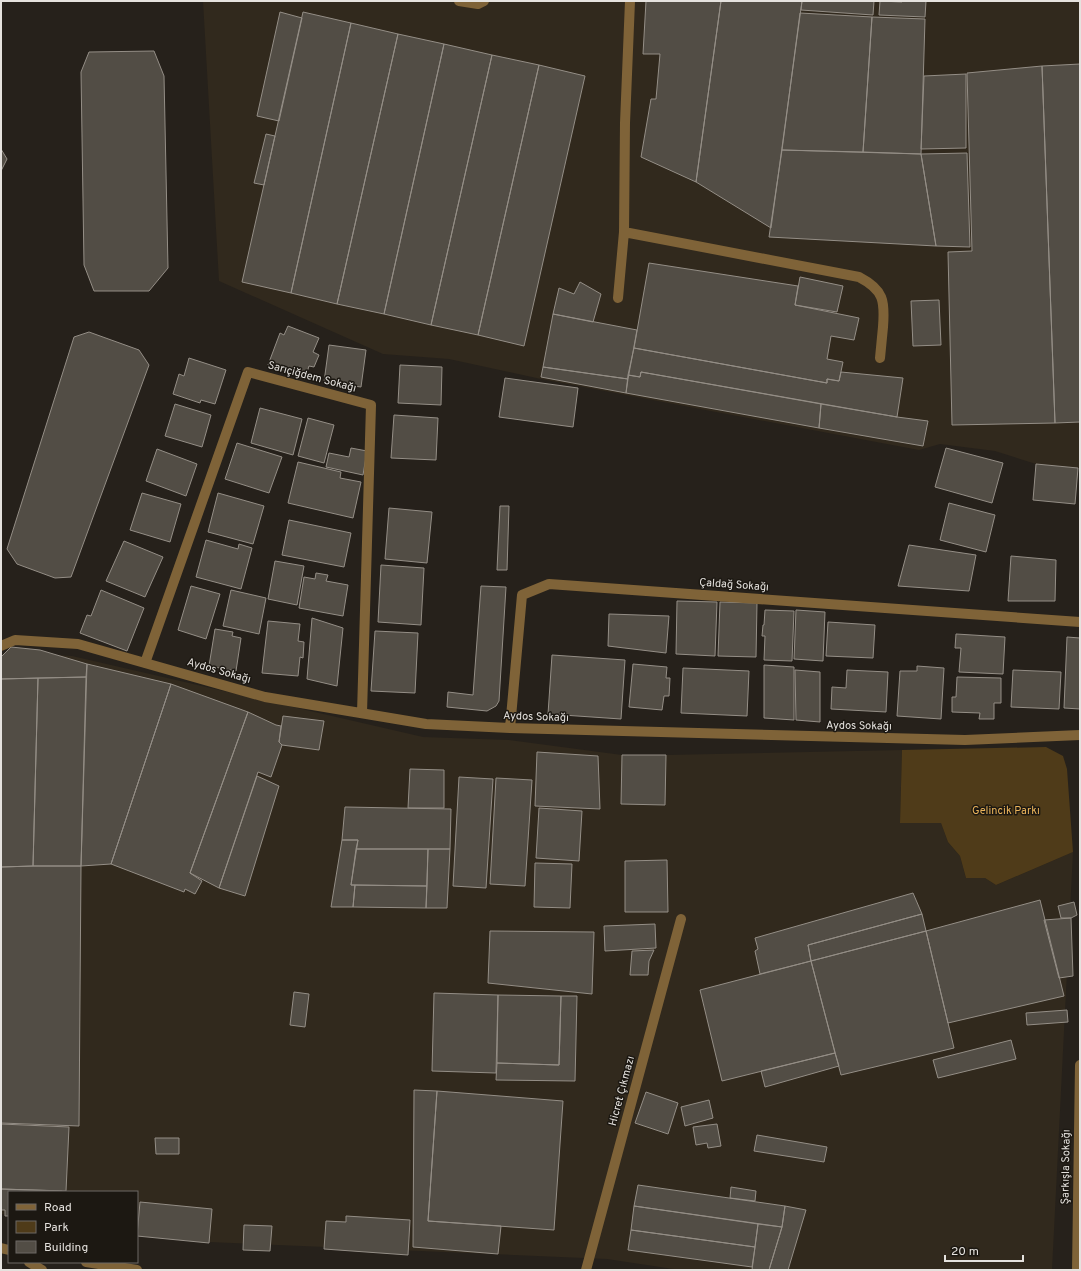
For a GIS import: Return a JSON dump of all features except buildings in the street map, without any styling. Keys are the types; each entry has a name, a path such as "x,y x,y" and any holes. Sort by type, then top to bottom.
{"street":[{"path":"459,1 478,4 484,1"},
{"path":"618,298 624,232 625,123 630,1"},
{"path":"624,232 859,277 869,282 877,290 885,307 880,358"},
{"name":"Sarıçiğdem Sokağı","path":"145,663 248,372 371,405 362,713"},
{"name":"Çaldağ Sokağı","path":"510,728 522,595 549,584 1080,622"},
{"name":"Aydos Sokağı","path":"1,646 15,640 78,644 264,696 426,724 510,728 965,740 1080,735"},
{"name":"Hicret Çıkmazı","path":"586,1270 681,919"},
{"name":"Şarkışla Sokağı","path":"1077,1270 1080,1064"},
{"path":"31,1263 42,1270"},
{"path":"92,1263 137,1270"}],"shaded area":[{"path":"203,1 1080,1 1080,468 1036,464 995,451 940,444 919,450 541,379 449,359 383,354 219,281"},
{"path":"12,652 72,656 423,737 509,740 622,755 902,750 900,823 941,823 948,842 960,856 966,878 985,878 996,885 1073,852 1052,1270 680,1270 607,1259 209,1242 138,1233 138,1191 8,1191 8,1215 1,1214 1,661"}],"green space":[{"name":"Gelincik Parkı","path":"1046,747 1063,756 1067,769 1073,852 996,885 985,878 966,878 960,856 948,842 941,823 900,823 902,750"}]}
